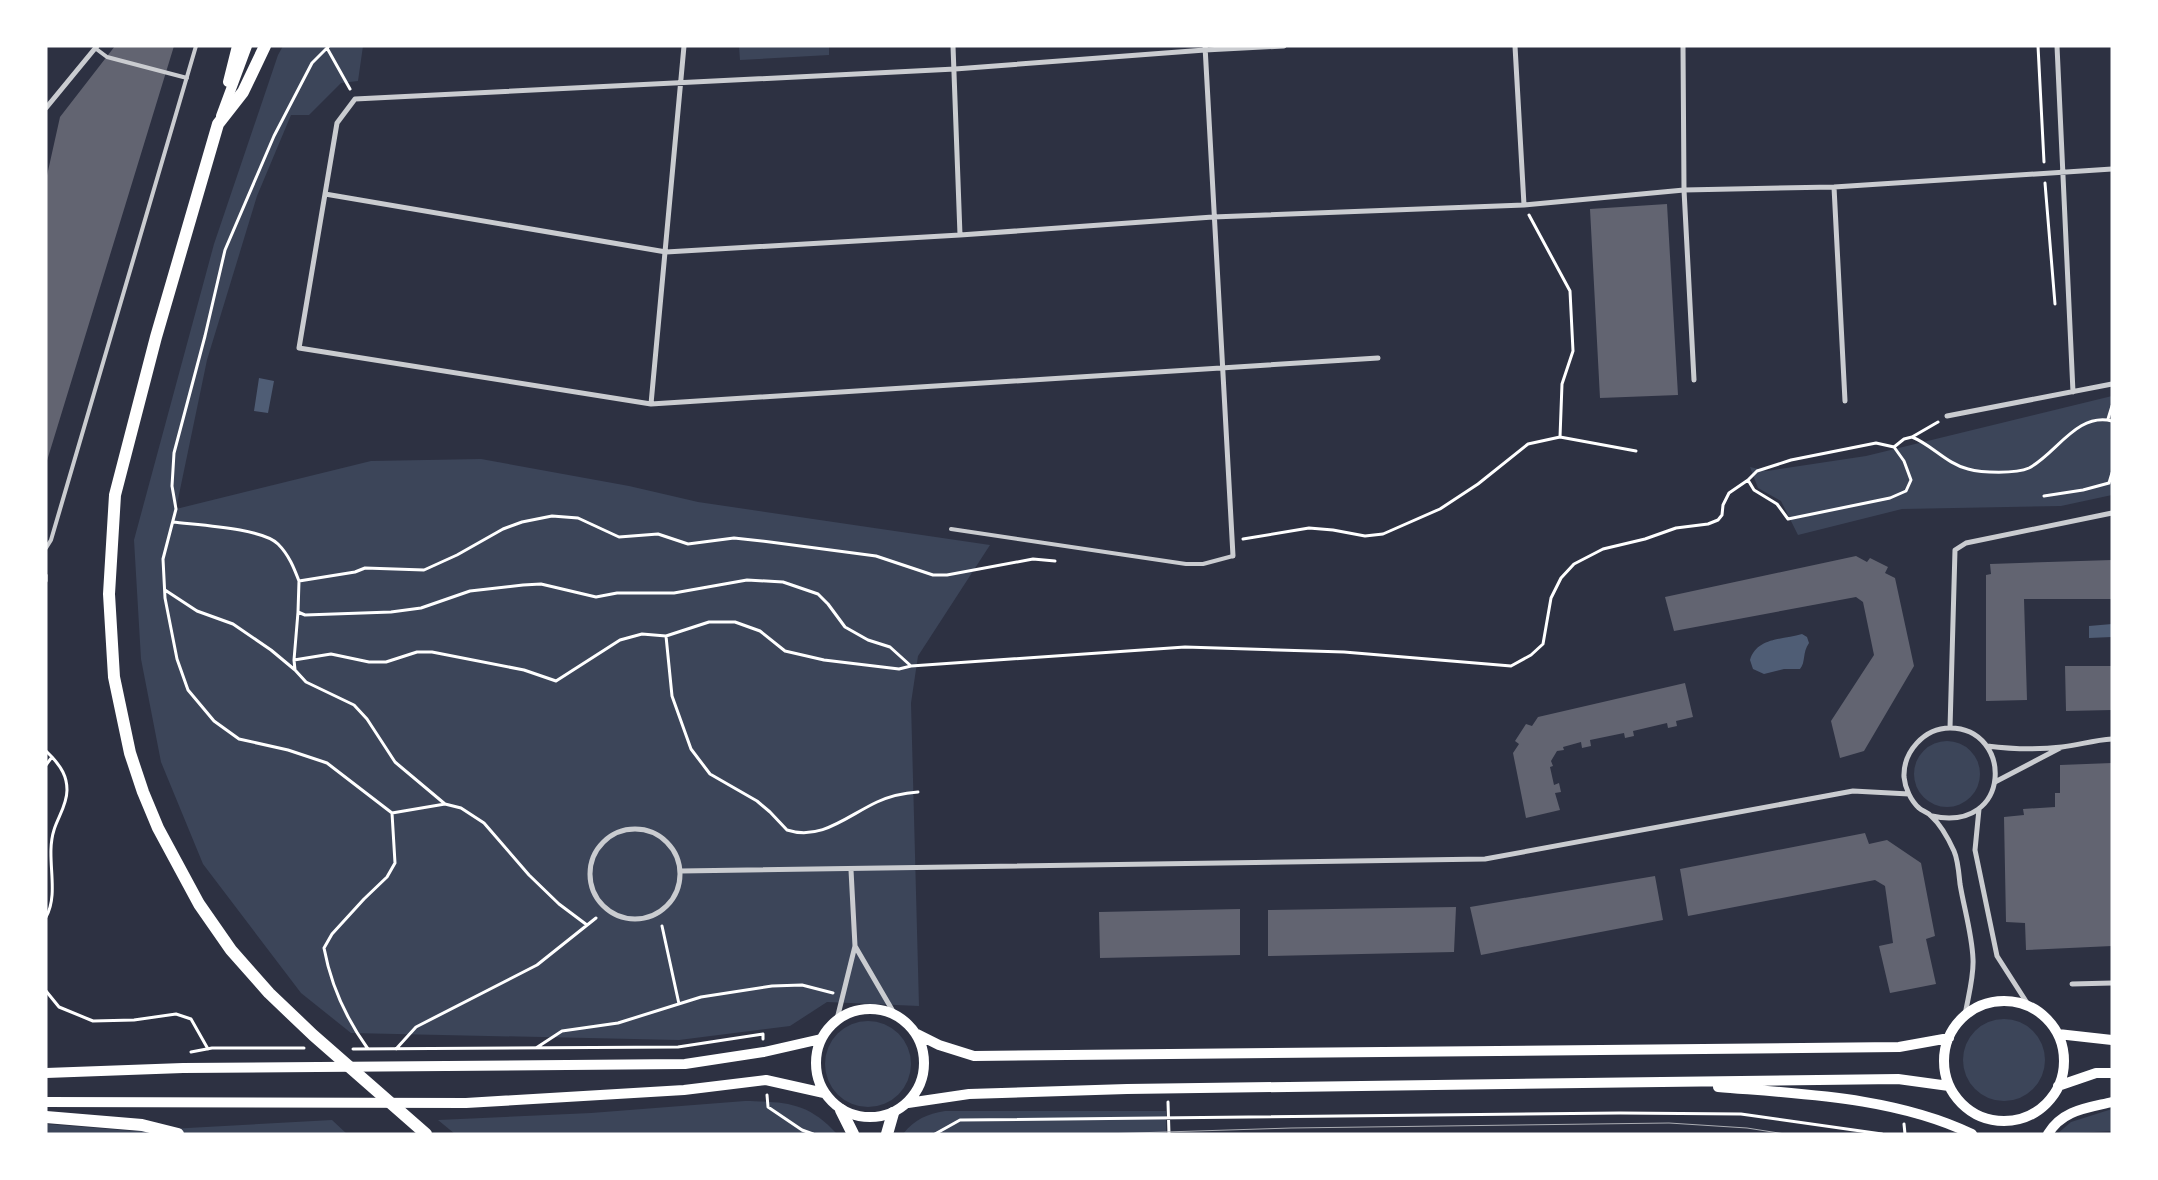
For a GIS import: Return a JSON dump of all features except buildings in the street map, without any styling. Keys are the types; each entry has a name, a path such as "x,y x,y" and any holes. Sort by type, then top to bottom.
{"main road":[{"path":"237,46 218,124 154,346 115,495 109,594 114,676 130,753 158,828 200,904 231,950 269,993 313,1035 426,1134"},
{"path":"218,124 248,46"},
{"path":"218,124 243,92 264,46"},
{"path":"1996,1001 2012,1001 2029,1006 2046,1018 2058,1034 2063,1060 2058,1086 2047,1102 2032,1114 2014,1120 1994,1120 1976,1114 1960,1102 1949,1086 1944,1054 1948,1038 1965,1015 1980,1006 1996,1001"},
{"path":"841,1110 858,1117 876,1118 893,1113 908,1103 917,1091 924,1070 923,1048 917,1034 907,1022 894,1014 874,1008 854,1010 837,1019 821,1039 816,1052 815,1066 818,1081 824,1093 841,1110 853,1134"},
{"path":"917,1034 939,1045 974,1056 1899,1047 1948,1038"},
{"path":"2058,1034 2112,1040"},
{"path":"46,1073 183,1068 685,1064 764,1052 821,1039"},
{"path":"2058,1086 2096,1073 2112,1073"},
{"path":"908,1103 969,1094 1127,1089 1898,1079 1949,1086"},
{"path":"46,1102 466,1103 684,1090 766,1080 824,1093"},
{"path":"1658,1082 1787,1093 1878,1105 1920,1113 1972,1134"},
{"path":"2048,1134 2056,1122 2067,1114 2112,1102"},
{"path":"887,1134 893,1113"},
{"path":"46,1117 142,1125 178,1134"}],"street":[{"path":"652,404 684,46"},
{"path":"954,46 960,235"},
{"path":"1284,46 1205,48 955,69 355,99 337,123 299,348 652,404 1378,358"},
{"path":"1515,46 1524,205"},
{"path":"1683,46 1684,190 1694,380"},
{"path":"2057,46 2064,172 2072,392"},
{"path":"46,108 96,47"},
{"path":"1205,48 1213,217 1224,368 1234,556"},
{"path":"325,194 666,252 960,235 1213,217 1524,205 1684,190 1834,188 2112,169"},
{"path":"1834,188 1845,401"},
{"path":"1946,416 2112,384"},
{"path":"1950,728 1955,550 1966,543 2112,513"},
{"path":"1950,728 1969,732 1987,746 1995,766 1995,782 1990,797 1979,809 1965,817 1949,820 1932,816 1918,807 1909,794 1904,772 1910,751 1921,738 1935,730 1950,728"},
{"path":"1987,746 2005,748 2062,747 2092,740 2112,739"},
{"path":"1995,782 2062,747"},
{"path":"681,871 851,870 1485,859 1853,791 1909,794"},
{"path":"1979,809 1975,850 1997,956 2029,1006"},
{"path":"1932,816 1955,852 1973,960 1965,1015"},
{"path":"640,828 656,833 668,842 677,856 681,871 679,888 671,902 659,913 645,919 622,917 602,906 593,892 590,877 594,855 609,836 624,830 640,828"},
{"path":"837,1019 855,946 851,870"},
{"path":"855,946 894,1014"},
{"path":"2072,984 2112,983"}],"lane":[{"path":"46,548 51,540 196,46"},
{"path":"96,47 106,58 187,78"},
{"path":"952,529 1186,564 1203,564 1234,556"}],"path":[{"path":"2038,46 2044,174 2056,308"},
{"path":"355,99 328,47 312,63 274,136 224,250 205,336 174,453 172,486 176,509 163,559 164,590 177,658 188,690 214,721 239,739 288,750 327,763 392,813 445,804 461,808 484,823 529,876 559,904 587,925"},
{"path":"1524,205 1570,291 1573,351 1562,384 1560,437"},
{"path":"1912,438 1969,470 2021,470 2030,468 2083,424 2094,420 2110,420 2112,406"},
{"path":"1894,447 1904,439 1912,438 1946,416"},
{"path":"1233,541 1309,528 1365,536 1382,534 1440,509 1478,484 1528,444 1560,437 1636,451"},
{"path":"294,660 331,654 369,662 386,662 416,652 432,652 524,670 556,681 620,640 642,634 666,636 709,622 735,622 760,631 785,651 824,660 899,669 911,666 1185,647 1344,652 1511,666 1531,655 1543,644 1551,598 1561,578 1574,564 1603,549 1645,539 1676,528 1714,522 1722,515 1723,505 1729,493 1748,480 1756,471 1846,448 1876,443 1894,447 1908,470 1911,484 1906,491 1890,498 1788,519 1777,504 1754,490 1748,480"},
{"path":"2044,496 2110,483 2112,473"},
{"path":"299,581 356,572 365,568 424,570 503,529 522,522 552,516 578,518 619,537 658,534 688,544 734,538 823,548 890,560 933,575 947,575 1033,559 1055,561"},
{"path":"172,522 262,535 277,543 291,560 299,581 295,670"},
{"path":"46,575 46,581"},
{"path":"298,612 305,615 391,612 421,608 470,591 523,585 541,584 596,597 618,593 674,594 747,580 783,582 804,587 818,594 844,626 868,640 890,646 911,666"},
{"path":"164,590 197,611 233,624 271,650 306,682 354,705 367,719 395,762 445,804"},
{"path":"666,636 672,696 691,749 710,774 757,801 787,830 808,833 821,831 833,827 882,800 900,793 918,792"},
{"path":"46,751 64,770 67,791 63,813 53,838 50,854 51,908 46,917"},
{"path":"46,766 52,757"},
{"path":"368,1049 350,1024 332,986 324,948 332,934 387,877 395,863 392,813"},
{"path":"396,1049 416,1027 537,965 596,918"},
{"path":"662,926 679,1004"},
{"path":"535,1048 562,1031 618,1023 701,998 772,986 802,985 836,994"},
{"path":"46,991 59,1007 93,1022 141,1019 176,1014 191,1019 208,1048"},
{"path":"935,1134 960,1120 1620,1113 1740,1114 1882,1134"}],"shaded area":[{"path":"283,46 363,46 358,81 341,83 309,115 291,115 257,196 207,360 176,509 371,461 481,459 629,486 698,502 990,545 918,656 911,703 919,1006 827,1002 790,1026 679,1040 351,1033 301,993 203,864 161,762 141,659 134,540 214,244 278,55"},
{"path":"739,46 829,46 829,55 740,60"},
{"path":"259,378 274,381 268,413 254,411"},
{"path":"2112,396 2112,495 2061,506 1902,509 1798,535 1781,501 1758,488 1750,467 1767,471 1866,456"},
{"path":"2112,624 2112,637 2089,638 2089,626"},
{"path":"1802,634 1807,637 1809,643 1800,669 1784,669 1764,674 1753,669 1750,660 1758,647 1765,643"},
{"path":"1941,741 1953,741 1965,746 1975,756 1980,768 1978,787 1965,802 1953,807 1941,807 1929,802 1919,792 1914,780 1914,768 1919,756 1929,746"},
{"path":"2004,1019 2020,1022 2033,1031 2042,1044 2045,1060 2042,1076 2033,1089 2020,1098 2004,1101 1988,1098 1975,1089 1966,1076 1963,1060 1966,1044 1975,1031 1988,1022"},
{"path":"868,1021 884,1025 898,1034 907,1048 911,1064 907,1080 898,1094 884,1103 868,1107 852,1103 838,1094 829,1080 825,1064 829,1048 838,1034 852,1025"},
{"path":"745,1101 784,1103 796,1106 816,1115 837,1134 455,1134 438,1120 591,1113"},
{"path":"2112,1109 2112,1131 2057,1134 2071,1122"},
{"path":"945,1111 1166,1111 1166,1134 903,1134 922,1118"},
{"path":"332,1120 347,1134 46,1134 46,1124 133,1131"}],"tram line":[{"path":"1103,1134 1291,1128 1669,1123 1747,1128 1785,1134"},
{"path":"1582,1134 1690,1134"}]}
